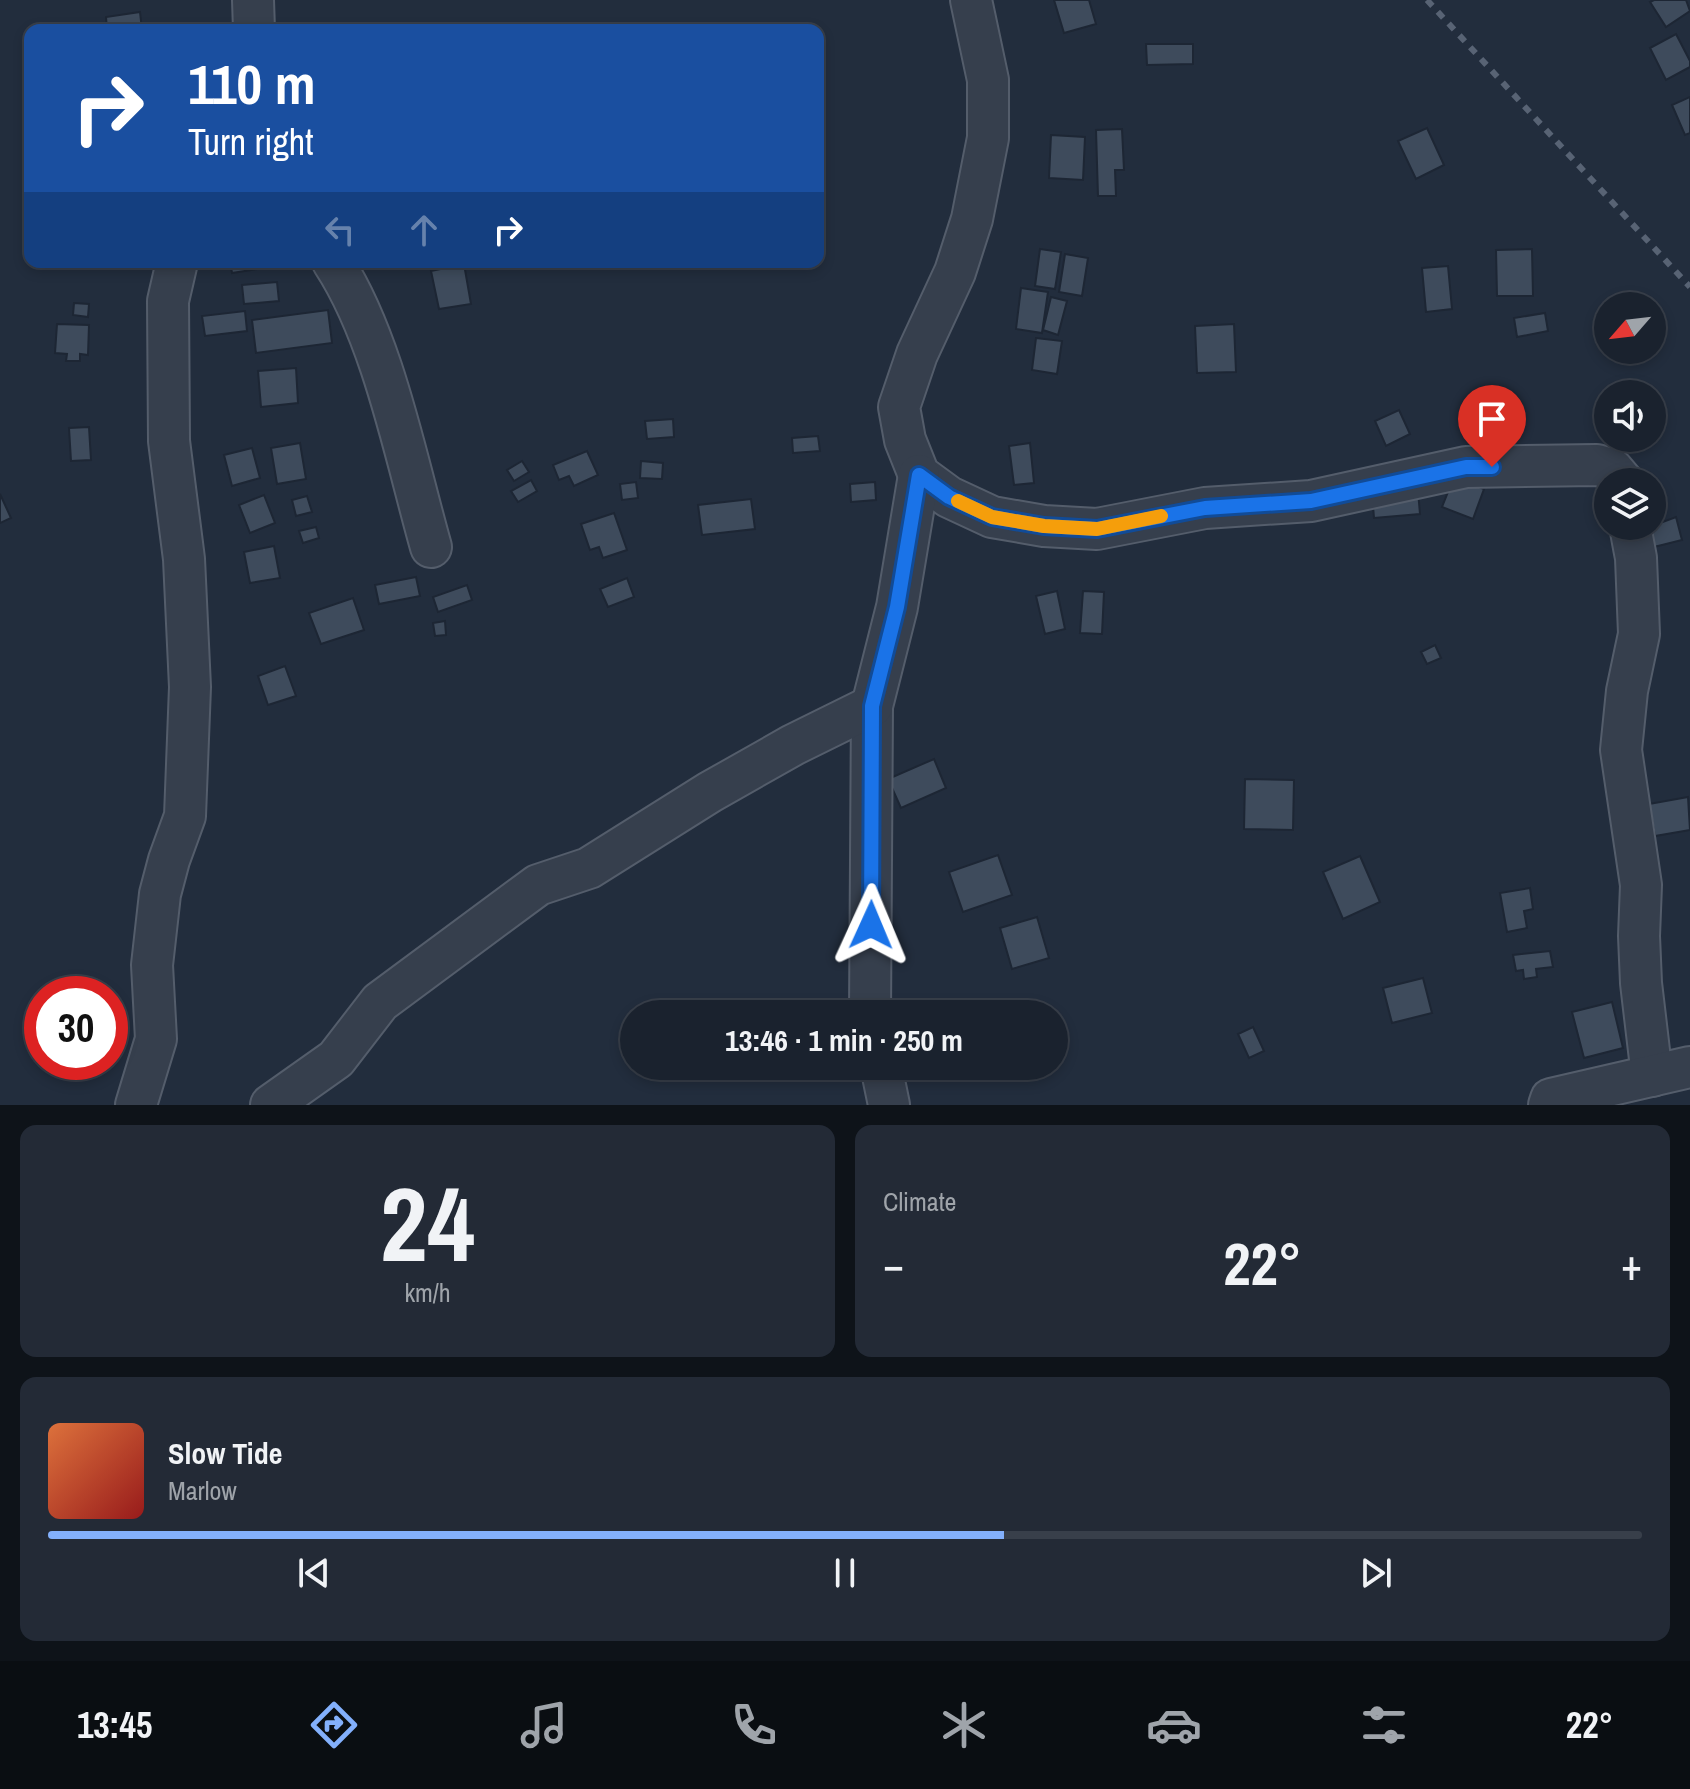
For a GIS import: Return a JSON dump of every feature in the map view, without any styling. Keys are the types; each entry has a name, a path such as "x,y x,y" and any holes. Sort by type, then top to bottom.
{"street":[{"path":"253,0 254,24"},
{"path":"870,1000 872,706 897,607 919,475 905,440 899,407 917,354 955,272 972,219 988,138 988,80 971,0"},
{"path":"136,1105 156,1039 152,965 160,894 185,816 190,687 184,559 169,441 168,301 176,268"},
{"path":"336,268 361,316 383,375 431,547"},
{"path":"919,475 949,497 992,517 1044,526 1097,529 1205,508 1311,501 1466,467 1597,465 1608,468"},
{"path":"1633,540 1639,634 1627,691 1621,750 1641,885 1641,983 1652,1076"},
{"path":"271,1105 336,1059 380,1002 538,885 589,868 710,792 793,745 872,706"},
{"path":"1549,1105 1551,1099 1690,1067"}],"building":[{"path":"1054,0 1089,0 1096,24 1064,33"},
{"path":"1686,0 1690,11 1666,27 1650,2"},
{"path":"140,12 141,24 107,24 106,17"},
{"path":"1676,34 1690,67 1666,80 1650,48"},
{"path":"1146,44 1193,44 1193,64 1147,65"},
{"path":"1690,97 1690,133 1685,135 1672,105"},
{"path":"1427,128 1444,165 1416,179 1398,141"},
{"path":"1122,129 1124,170 1115,170 1116,196 1098,196 1096,130"},
{"path":"1051,135 1085,137 1083,180 1049,178"},
{"path":"1040,249 1061,252 1055,289 1035,286"},
{"path":"1532,249 1533,296 1497,296 1496,250"},
{"path":"1065,254 1088,258 1082,296 1059,292"},
{"path":"1448,266 1452,309 1426,312 1422,268"},
{"path":"231,268 263,268 232,273"},
{"path":"465,268 471,304 439,309 431,271"},
{"path":"277,282 279,301 244,304 242,285"},
{"path":"1021,288 1048,292 1042,333 1016,329"},
{"path":"1051,297 1067,301 1058,335 1043,330"},
{"path":"74,303 89,304 88,317 73,315"},
{"path":"328,310 332,343 256,353 252,320"},
{"path":"245,311 247,331 205,336 202,316"},
{"path":"1545,313 1548,331 1517,337 1514,318"},
{"path":"57,324 89,325 88,355 80,354 80,361 66,361 67,354 55,353"},
{"path":"1234,324 1236,372 1197,373 1195,326"},
{"path":"1036,338 1062,341 1057,374 1032,370"},
{"path":"296,368 298,403 261,407 258,371"},
{"path":"1399,410 1410,434 1386,446 1375,421"},
{"path":"673,419 674,437 647,439 645,421"},
{"path":"89,427 91,460 71,461 69,428"},
{"path":"818,436 820,451 793,453 792,438"},
{"path":"300,443 306,479 277,484 271,448"},
{"path":"1030,443 1034,483 1014,485 1009,446"},
{"path":"252,448 260,478 232,486 224,455"},
{"path":"587,451 598,475 574,486 569,476 559,480 553,465"},
{"path":"522,461 529,472 514,481 507,470"},
{"path":"641,461 663,463 662,479 640,478"},
{"path":"1454,477 1484,489 1473,519 1442,507"},
{"path":"531,480 537,491 518,502 511,491"},
{"path":"636,482 638,498 622,500 620,484"},
{"path":"875,482 876,500 851,502 850,484"},
{"path":"1418,491 1420,514 1374,518 1372,494"},
{"path":"0,494 11,518 0,523"},
{"path":"264,495 275,523 250,533 239,505"},
{"path":"307,496 312,512 296,516 292,500"},
{"path":"751,499 755,529 702,535 698,505"},
{"path":"614,513 627,550 603,558 599,547 590,550 581,524"},
{"path":"1676,517 1682,540 1646,549 1645,540 1666,540 1666,521"},
{"path":"316,527 319,538 303,543 299,531"},
{"path":"274,546 280,578 250,583 244,552"},
{"path":"416,577 420,596 379,604 375,585"},
{"path":"627,578 634,597 608,607 600,589"},
{"path":"467,585 472,600 438,612 433,597"},
{"path":"1057,591 1065,629 1045,634 1036,596"},
{"path":"1083,591 1104,592 1102,634 1080,633"},
{"path":"353,598 364,630 321,644 309,613"},
{"path":"445,621 446,635 435,636 433,623"},
{"path":"1435,645 1441,658 1427,664 1421,652"},
{"path":"285,666 296,696 268,705 258,676"},
{"path":"934,759 946,788 901,808 888,779"},
{"path":"1245,779 1294,780 1293,830 1244,829"},
{"path":"1688,797 1690,830 1655,836 1649,804"},
{"path":"998,855 1012,895 963,912 949,872"},
{"path":"1360,856 1380,902 1343,919 1323,872"},
{"path":"1530,888 1533,909 1524,911 1527,928 1507,932 1500,893"},
{"path":"1037,917 1049,958 1012,969 1000,928"},
{"path":"1550,951 1553,967 1536,969 1537,977 1524,979 1523,970 1516,971 1513,955"},
{"path":"1423,978 1432,1013 1392,1023 1383,988"},
{"path":"1612,1002 1623,1048 1584,1058 1572,1012"},
{"path":"1253,1027 1264,1051 1249,1058 1238,1034"}],"railway":[{"path":"1427,0 1690,287"}],"slow traffic":[{"path":"958,501 992,517 1044,526 1097,529 1161,516"}],"route":[{"path":"871,925 872,706 897,607 919,475 949,497 992,517 1044,526 1097,529 1205,508 1311,501 1466,467 1492,467"}]}
